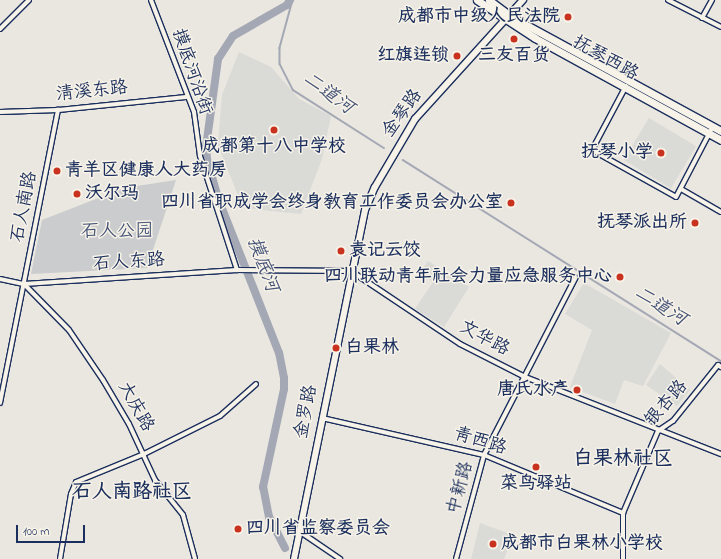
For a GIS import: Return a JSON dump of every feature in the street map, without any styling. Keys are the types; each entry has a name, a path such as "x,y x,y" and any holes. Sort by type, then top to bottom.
{"main road":[{"name":"抚琴西路","path":"477,0 626,86 710,132 721,140"},
{"name":"抚琴西路","path":"489,0 508,18 721,131"}],"street":[{"path":"0,29 29,0"},
{"name":"摸底河沿街","path":"151,0 186,96 194,112 200,156 237,270"},
{"name":"金琴路","path":"351,271 365,210 374,187 405,134 439,91 523,0"},
{"path":"668,0 721,27"},
{"path":"702,18 712,0"},
{"path":"626,86 592,150 676,197 710,132"},
{"name":"清溪东路","path":"0,112 58,110 186,96"},
{"name":"石人南路","path":"0,403 58,110"},
{"path":"681,190 721,212"},
{"path":"237,270 351,271"},
{"name":"石人东路","path":"24,284 237,270"},
{"name":"文华路","path":"351,271 460,344 523,376 658,431 721,454"},
{"name":"金罗路","path":"294,559 351,271"},
{"name":"中新路","path":"456,559 484,455 523,376 576,276"},
{"path":"0,278 24,284"},
{"name":"大庆路","path":"24,284 69,330 104,380 144,454 155,480 184,515 195,559"},
{"name":"银杏路","path":"624,559 623,513 658,431 673,421 718,365 721,367"},
{"path":"60,559 71,494 76,482 144,454 220,416 256,384"},
{"name":"青西路","path":"321,418 484,455 623,513"},
{"path":"299,531 340,559"}],"shaded area":[{"name":"成都第十八中学校","path":"239,52 271,67 299,99 331,116 322,159 301,214 243,208 218,145 222,95"},
{"name":"抚琴小学","path":"649,118 696,146 671,188 624,160"},
{"path":"428,261 469,287 444,327 415,309 433,282 420,273"},
{"path":"584,283 671,333 643,386 624,380 615,404 570,387 592,330 565,314"},
{"path":"660,364 690,390 677,406 646,385"},
{"name":"成都市白果林小学校","path":"480,523 513,535 504,559 471,559"}],"green space":[{"name":"石人公园","path":"176,180 147,268 31,274 42,220 124,188"}],"waterway":[{"name":"摸底河","path":"285,548 269,517 263,487 284,389 284,378 279,353 218,198 207,159 206,147 218,59 233,36 287,5 290,0"},
{"name":"二道河","path":"293,0 280,48 280,64 293,90 384,148"},
{"name":"二道河","path":"403,160 721,361"}],"place":[{"name":"成都市中级人民法院","path":"568,17"},
{"name":"三友百货","path":"514,39"},
{"name":"红旗连锁","path":"457,56"},
{"name":"成都第十八中学校","path":"274,130"},
{"name":"抚琴小学","path":"661,153"},
{"name":"青羊区健康人大药房","path":"57,171"},
{"name":"沃尔玛","path":"77,194"},
{"name":"四川省职成学会终身教育工作委员会办公室","path":"511,203"},
{"name":"抚琴派出所","path":"695,223"},
{"name":"袁记云饺","path":"341,251"},
{"name":"四川联动青年社会力量应急服务中心","path":"620,277"},
{"name":"白果林","path":"336,348"},
{"name":"唐氏水产","path":"577,390"},
{"name":"菜鸟驿站","path":"536,467"},
{"name":"四川省监察委员会","path":"238,529"},
{"name":"成都市白果林小学校","path":"493,544"}],"district":[{"name":"白果林社区","path":"623,459"},
{"name":"石人南路社区","path":"132,492"}]}
